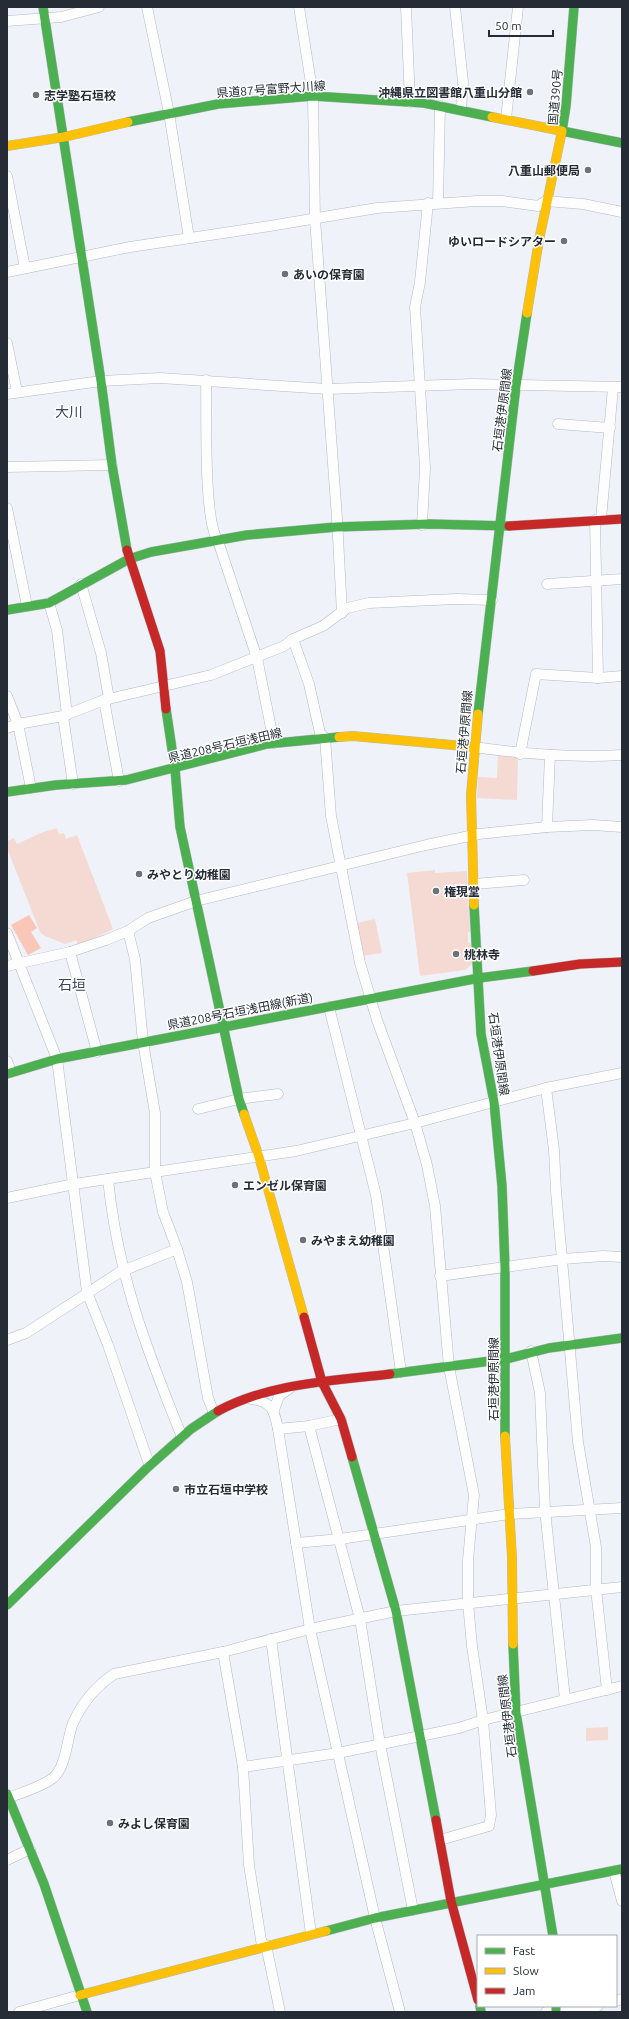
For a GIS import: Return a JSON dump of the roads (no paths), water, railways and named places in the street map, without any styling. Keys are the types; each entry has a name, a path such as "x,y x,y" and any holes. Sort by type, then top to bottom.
{"main road":[{"path":"43,7 102,381 112,465 129,559 142,592 160,651 162,686 175,769 180,827 223,1027 239,1099 259,1157 322,1382 341,1419 375,1533 396,1611 451,1902 477,1996"},
{"name":"国道390号","path":"574,7 566,106 562,131 622,143"},
{"name":"県道87号富野大川線","path":"7,146 64,136 218,104 313,96 410,102 440,106 461,109 562,131"},
{"name":"石垣港伊原間線","path":"553,1935 546,1884 516,1713 510,1514 505,1437 505,1268 502,1186 494,1102 482,1034 471,837 471,795 474,747 516,386 546,201 562,131"},
{"path":"7,610 49,603 81,584 129,559 151,552 278,531 336,526 422,525 500,527 622,519"},
{"name":"県道208号石垣浅田線","path":"7,792 30,788 119,780 175,769 179,766 274,743 353,736 474,747"},
{"name":"県道208号石垣浅田線(新道)","path":"9,1073 57,1059 479,978 580,964 622,962"},
{"path":"7,1606 39,1576 103,1508 149,1464 214,1413 247,1398 293,1386 506,1360 531,1351 571,1344 622,1338"},
{"path":"8,1796 44,1884 80,1995 87,2012"},
{"path":"80,1995 264,1945 375,1918 618,1870"}],"street":[{"path":"7,21 61,17 99,7"},
{"path":"147,7 169,113 189,238"},
{"path":"298,7 313,96 315,219 337,518 336,526 342,613"},
{"path":"406,7 410,102"},
{"path":"455,7 463,82 461,109"},
{"path":"506,119 518,7"},
{"path":"422,525 425,468 415,307 433,203 440,106"},
{"path":"7,176 25,268"},
{"path":"7,272 189,238 377,208 433,203 502,201 538,206 546,201 583,204 622,212"},
{"path":"7,342 17,392"},
{"path":"7,394 102,381 160,378 328,389 472,384 618,387 610,428 598,520 595,581 598,678"},
{"path":"206,380 208,487 213,534 218,541 257,658 274,743"},
{"path":"558,424 610,428"},
{"path":"7,467 112,465"},
{"path":"7,508 27,606"},
{"path":"547,584 622,579"},
{"path":"81,584 101,653 119,780"},
{"path":"7,728 18,724 65,716 107,700 211,675 284,646 293,639 323,626 347,608 369,604 456,599 492,600"},
{"path":"49,603 57,630 73,784"},
{"path":"293,639 309,684 320,733 326,738 331,816 360,963 370,999 415,1123 427,1165 435,1206 449,1367 474,1495 468,1560 468,1603 472,1646 483,1720 491,1815 489,1826 440,1840"},
{"path":"520,754 536,674 598,678 622,676"},
{"path":"7,696 18,724 30,788"},
{"path":"474,747 520,754 595,757 622,755"},
{"path":"547,827 550,755"},
{"path":"7,966 70,952 106,940 128,931 148,918 196,901 426,845 471,837 479,834 547,827 593,825 622,826"},
{"path":"474,884 524,880"},
{"path":"128,931 135,959 142,1042 155,1112 155,1172 163,1212 177,1249 187,1282 208,1398 214,1413"},
{"path":"7,933 20,962 57,1059 87,1292 108,1345 149,1464"},
{"path":"70,952 97,1052"},
{"path":"329,1007 376,1195 401,1372"},
{"path":"7,1061 9,1073"},
{"path":"7,1198 74,1184 296,1151 415,1123 546,1088 622,1073"},
{"path":"546,1088 554,1150 556,1191 571,1344 578,1442 596,1547 596,1589 607,1690"},
{"path":"198,1109 239,1099 278,1094"},
{"path":"108,1179 112,1216 123,1271 135,1316 182,1437"},
{"path":"7,1340 26,1333 61,1312 87,1292 123,1271 177,1249"},
{"path":"440,1276 563,1259 603,1256 622,1257"},
{"path":"531,1351 540,1392 545,1510 565,1699"},
{"path":"293,1386 279,1396 274,1410 310,1629 375,1918 400,2012"},
{"path":"247,1398 264,1401 274,1410"},
{"path":"278,1429 309,1426 341,1419"},
{"path":"309,1426 360,1619 380,1744 413,1910"},
{"path":"296,1543 340,1539 471,1518 545,1510 622,1508"},
{"path":"8,1796 54,1778 61,1769 73,1724 85,1701 100,1684 114,1674 223,1652 310,1629 396,1611 622,1587"},
{"path":"271,1640 311,1934"},
{"path":"223,1652 243,1767 249,1865 264,1945 280,2012"},
{"path":"243,1767 338,1753 459,1728 483,1720 622,1686"},
{"path":"7,1860 30,1849"},
{"path":"618,1870 622,1901"},
{"path":"19,2012 80,1995"},
{"path":"554,2010 590,2009 595,2007"}],"place":[{"name":"沖縄県立図書館八重山分館","path":"530,92"},
{"name":"志学塾石垣校","path":"36,95"},
{"name":"八重山郵便局","path":"588,170"},
{"name":"ゆいロードシアター","path":"564,241"},
{"name":"あいの保育園","path":"285,274"},
{"name":"みやとり幼稚園","path":"139,874"},
{"name":"権現堂","path":"436,891"},
{"name":"桃林寺","path":"456,954"},
{"name":"エンゼル保育園","path":"235,1185"},
{"name":"みやまえ幼稚園","path":"303,1240"},
{"name":"市立石垣中学校","path":"176,1489"},
{"name":"みよし保育園","path":"110,1823"}],"district":[{"name":"大川","path":"69,412"},
{"name":"石垣","path":"72,985"}]}
